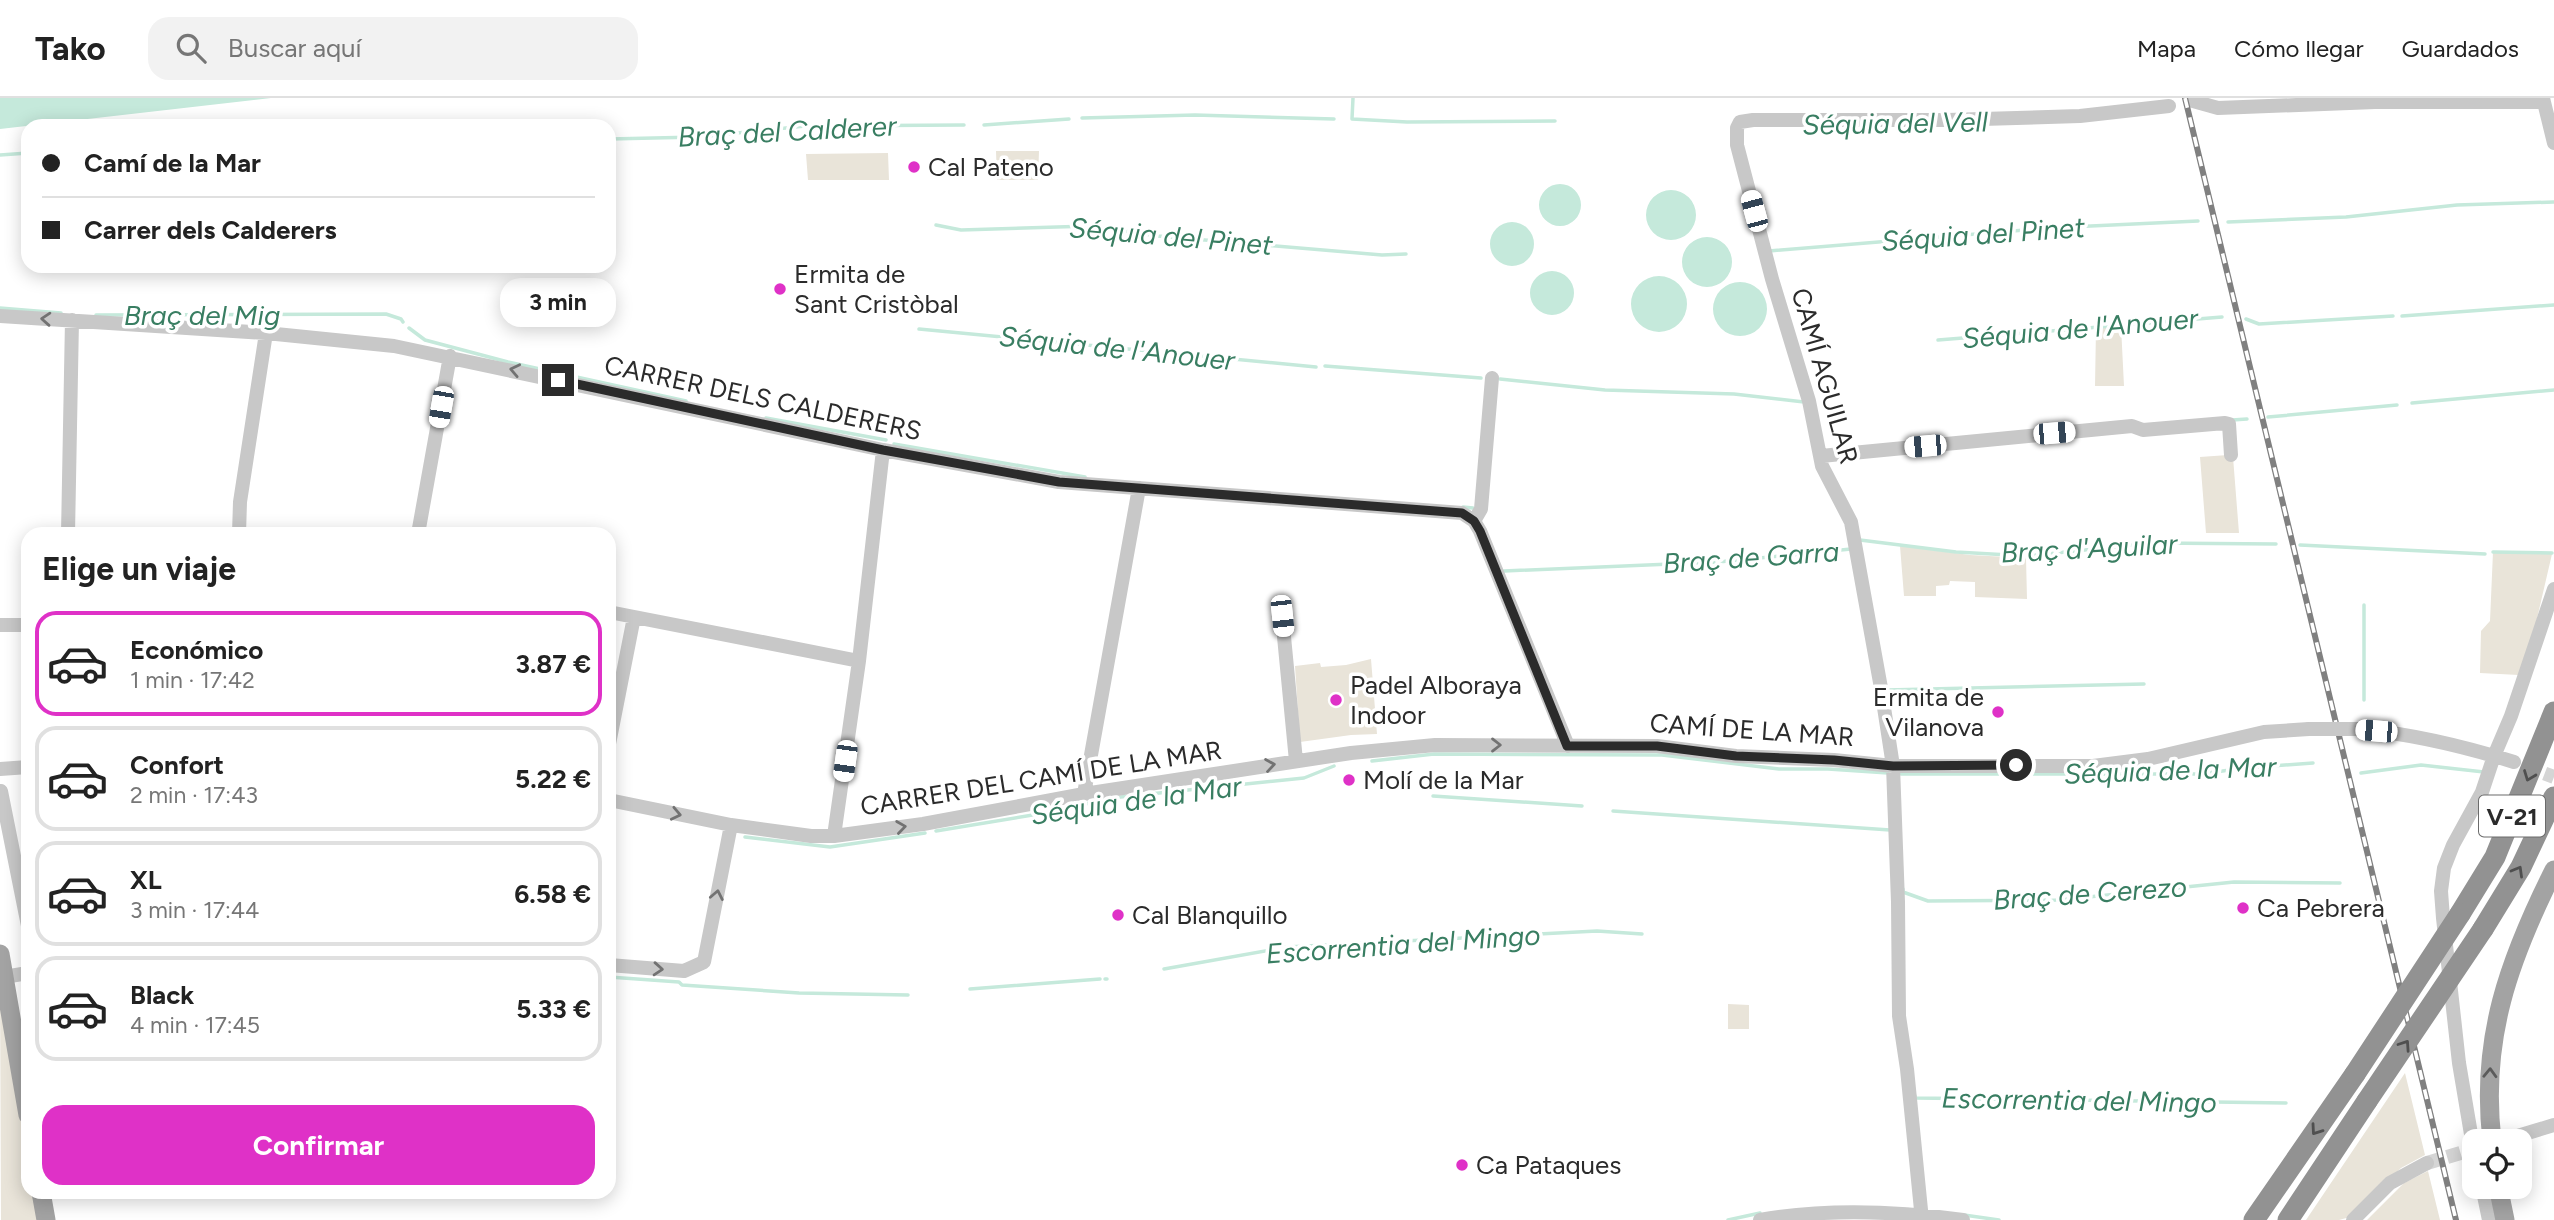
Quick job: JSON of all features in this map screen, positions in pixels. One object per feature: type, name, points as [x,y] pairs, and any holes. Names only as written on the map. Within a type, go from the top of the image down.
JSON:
[{"type":"highway","name":"V-21","points":[[2254,1220],[2355,1074],[2495,857],[2554,712]]},
{"type":"highway","name":"V-21","points":[[2288,1220],[2483,929],[2521,867],[2554,797]]},
{"type":"main road","points":[[2490,1129],[2490,1064],[2498,1010],[2514,956],[2554,870]]},
{"type":"main road","points":[[0,954],[21,1075]]},
{"type":"main road","points":[[42,1199],[46,1220]]},
{"type":"main road","points":[[2501,1199],[2505,1220]]},
{"type":"street","points":[[2193,102],[2218,107],[2543,100],[2554,143]]},
{"type":"street","name":"CAMÍ AGUILAR","points":[[1922,1217],[1899,1016],[1893,766],[1852,522],[1822,466],[1809,401],[1772,279],[1737,145],[1737,128],[1740,122],[1753,120],[1873,121],[2080,116],[2169,106]]},
{"type":"street","name":"CARRER DELS CALDERERS","points":[[0,316],[266,333],[394,346],[883,450],[1059,482],[1462,513],[1474,521]]},
{"type":"street","points":[[68,527],[72,320]]},
{"type":"street","points":[[239,527],[240,502],[266,333]]},
{"type":"street","points":[[419,527],[450,356]]},
{"type":"street","points":[[1492,378],[1481,509],[1474,521],[1567,746]]},
{"type":"street","points":[[1821,456],[2133,426],[2143,430],[2225,423],[2229,424],[2230,429],[2231,455]]},
{"type":"street","points":[[834,836],[859,662],[883,450]]},
{"type":"street","points":[[1084,794],[1139,488]]},
{"type":"street","points":[[2470,1129],[2459,1063],[2441,891],[2444,867],[2482,792],[2554,589]]},
{"type":"street","points":[[616,613],[859,662]]},
{"type":"street","points":[[1282,616],[1296,761]]},
{"type":"street","points":[[616,708],[634,617]]},
{"type":"street","points":[[0,625],[21,625]]},
{"type":"street","name":"CAMÍ DE LA MAR","points":[[1567,746],[1657,746],[1736,756],[1834,760],[1893,766],[2119,764],[2264,732],[2359,729],[2434,740],[2514,762]]},
{"type":"street","name":"CARRER DEL CAMÍ DE LA MAR","points":[[616,801],[731,825],[811,836],[834,836],[923,824],[1084,794],[1351,752],[1435,745],[1567,746]]},
{"type":"street","points":[[0,769],[21,767]]},
{"type":"street","points":[[1,791],[21,891]]},
{"type":"street","points":[[616,966],[684,971],[704,962],[731,825]]},
{"type":"street","points":[[4,977],[21,974]]},
{"type":"street","points":[[2532,1132],[2554,1125]]},
{"type":"street","points":[[2353,1220],[2390,1183],[2427,1163]]},
{"type":"street","points":[[2485,1199],[2489,1220]]},
{"type":"street","points":[[1760,1220],[1792,1214],[1843,1211],[1963,1220]]},
{"type":"shaded area","points":[[0,98],[271,98],[87,119],[21,119],[21,127],[0,129]]},
{"type":"shaded area","points":[[996,151],[1039,151],[1038,180],[997,180]]},
{"type":"shaded area","points":[[888,153],[889,180],[808,180],[806,154]]},
{"type":"shaded area","points":[[1560,184],[1575,190],[1581,205],[1575,220],[1560,226],[1545,220],[1539,205],[1545,190]]},
{"type":"shaded area","points":[[1661,191],[1681,191],[1695,205],[1695,225],[1681,239],[1661,239],[1647,225],[1647,205]]},
{"type":"shaded area","points":[[1512,222],[1527,229],[1534,244],[1527,259],[1512,266],[1497,259],[1490,244],[1497,229]]},
{"type":"shaded area","points":[[1707,237],[1725,244],[1732,262],[1725,280],[1707,287],[1689,280],[1682,262],[1689,244]]},
{"type":"shaded area","points":[[1552,271],[1567,278],[1574,293],[1567,308],[1552,315],[1537,308],[1530,293],[1537,278]]},
{"type":"shaded area","points":[[1659,276],[1679,284],[1687,304],[1679,324],[1659,332],[1639,324],[1631,304],[1639,284]]},
{"type":"shaded area","points":[[1740,282],[1759,290],[1767,309],[1759,328],[1740,336],[1721,328],[1713,309],[1721,290]]},
{"type":"shaded area","points":[[2121,326],[2124,386],[2095,386],[2096,328]]},
{"type":"shaded area","points":[[2200,457],[2233,457],[2239,533],[2206,533]]},
{"type":"shaded area","points":[[1900,546],[1970,555],[2026,558],[2027,599],[1975,597],[1975,582],[1950,581],[1949,585],[1936,586],[1936,596],[1904,596]]},
{"type":"shaded area","points":[[2493,552],[2552,554],[2535,627],[2519,675],[2480,673],[2481,631],[2490,621]]},
{"type":"shaded area","name":"Padel Alboraya Indoor","points":[[1371,659],[1377,734],[1300,742],[1295,666],[1320,663],[1321,667],[1346,665]]},
{"type":"shaded area","points":[[0,981],[21,1102],[21,1199],[37,1199],[41,1220],[1,1220]]},
{"type":"shaded area","points":[[1728,1004],[1749,1005],[1749,1029],[1728,1029]]},
{"type":"shaded area","points":[[2405,1073],[2425,1155],[2401,1168],[2350,1217],[2339,1220],[2306,1220]]},
{"type":"shaded area","points":[[2428,1171],[2440,1220],[2367,1220],[2404,1183]]},
{"type":"waterway","name":"Séquia del Vell","points":[[1353,98],[1352,119],[1407,122],[1555,121]]},
{"type":"waterway","name":"Braç del Calderer","points":[[1082,118],[1195,115],[1334,119]]},
{"type":"waterway","name":"Braç del Calderer","points":[[984,125],[1069,119]]},
{"type":"waterway","name":"Braç del Calderer","points":[[616,139],[698,137],[805,126],[964,125]]},
{"type":"waterway","name":"Braç del Calderer","points":[[0,155],[21,154]]},
{"type":"waterway","name":"Séquia del Pinet","points":[[2228,222],[2346,217],[2457,205],[2554,202]]},
{"type":"waterway","name":"Séquia del Pinet","points":[[1769,251],[2048,228],[2198,221]]},
{"type":"waterway","name":"Séquia del Pinet","points":[[936,225],[961,230],[1090,226],[1158,236],[1382,255],[1406,254]]},
{"type":"waterway","name":"Séquia de l'Anouer","points":[[2402,316],[2554,305]]},
{"type":"waterway","name":"Braç del Mig","points":[[0,308],[61,313]]},
{"type":"waterway","name":"Braç del Mig","points":[[96,315],[386,314],[403,322]]},
{"type":"waterway","name":"Séquia de l'Anouer","points":[[2246,319],[2259,324],[2393,316]]},
{"type":"waterway","name":"Séquia de l'Anouer","points":[[1938,340],[2222,317]]},
{"type":"waterway","name":"Braç del Mig","points":[[409,328],[425,340],[508,362],[686,401]]},
{"type":"waterway","name":"Séquia de l'Anouer","points":[[919,329],[1316,367]]},
{"type":"waterway","name":"Séquia de l'Anouer","points":[[1325,366],[1481,378]]},
{"type":"waterway","name":"Séquia de l'Anouer","points":[[1500,379],[1605,390],[1734,394],[1804,402]]},
{"type":"waterway","points":[[2412,403],[2554,390]]},
{"type":"waterway","points":[[2268,417],[2397,405]]},
{"type":"waterway","name":"Braç del Mig","points":[[766,418],[886,440]]},
{"type":"waterway","points":[[2232,420],[2247,419]]},
{"type":"waterway","name":"Braç de Garra","points":[[894,444],[1085,477]]},
{"type":"waterway","name":"Braç de Garra","points":[[1463,507],[1473,508]]},
{"type":"waterway","name":"Braç d'Aguilar","points":[[1860,540],[1956,552],[2027,556],[2152,543],[2276,544]]},
{"type":"waterway","name":"Braç d'Aguilar","points":[[2300,545],[2485,554]]},
{"type":"waterway","name":"Braç de Garra","points":[[1504,571],[1718,562],[1851,549]]},
{"type":"waterway","name":"Braç d'Aguilar","points":[[2493,552],[2552,553]]},
{"type":"waterway","name":"Braç de Garra","points":[[2364,605],[2364,700]]},
{"type":"waterway","name":"Braç de Garra","points":[[1887,690],[2144,684]]},
{"type":"waterway","name":"Séquia de la Mar","points":[[1372,761],[1434,754],[1662,755],[1779,769],[1888,773]]},
{"type":"waterway","name":"Séquia de la Mar","points":[[1901,774],[2200,774],[2313,763]]},
{"type":"waterway","name":"Séquia de la Mar","points":[[2361,773],[2421,765],[2484,772]]},
{"type":"waterway","name":"Séquia de la Mar","points":[[936,831],[1051,812],[1111,798],[1304,778],[1334,766]]},
{"type":"waterway","name":"Braç de Cerezo","points":[[1433,796],[1582,806]]},
{"type":"waterway","name":"Braç de Cerezo","points":[[1613,811],[1890,830]]},
{"type":"waterway","name":"Séquia de la Mar","points":[[745,837],[830,847],[925,833]]},
{"type":"waterway","name":"Braç de Cerezo","points":[[1903,889],[1903,892],[1928,901],[2059,900],[2234,882],[2340,883]]},
{"type":"waterway","name":"Escorrentia del Mingo","points":[[1164,969],[1287,947],[1597,931],[1642,934]]},
{"type":"waterway","name":"Escorrentia del Mingo","points":[[616,978],[799,993],[908,995]]},
{"type":"waterway","name":"Escorrentia del Mingo","points":[[970,989],[1100,979]]},
{"type":"waterway","name":"Escorrentia del Mingo","points":[[1915,1096],[2286,1103]]},
{"type":"waterway","points":[[1728,1220],[1760,1213]]},
{"type":"waterway","points":[[1964,1215],[1999,1220]]},
{"type":"tunnel","points":[[2525,766],[2554,777]]},
{"type":"tunnel","points":[[2427,1163],[2462,1153]]},
{"type":"railway","points":[[2185,98],[2456,1220]]},
{"type":"place","name":"Cal Pateno","points":[[914,167]]},
{"type":"place","name":"Ermita de Sant Cristòbal","points":[[780,289]]},
{"type":"place","name":"Padel Alboraya Indoor","points":[[1336,700]]},
{"type":"place","name":"Ermita de Vilanova","points":[[1998,712]]},
{"type":"place","name":"Molí de la Mar","points":[[1349,780]]},
{"type":"place","name":"Ca Pebrera","points":[[2243,908]]},
{"type":"place","name":"Cal Blanquillo","points":[[1118,915]]},
{"type":"place","name":"Ca Pataques","points":[[1462,1165]]},
{"type":"route","points":[[558,380],[883,450],[1059,482],[1462,513],[1474,521],[1480,531],[1567,746],[1657,746],[1736,756],[1834,760],[1893,766],[2016,765]]}]
